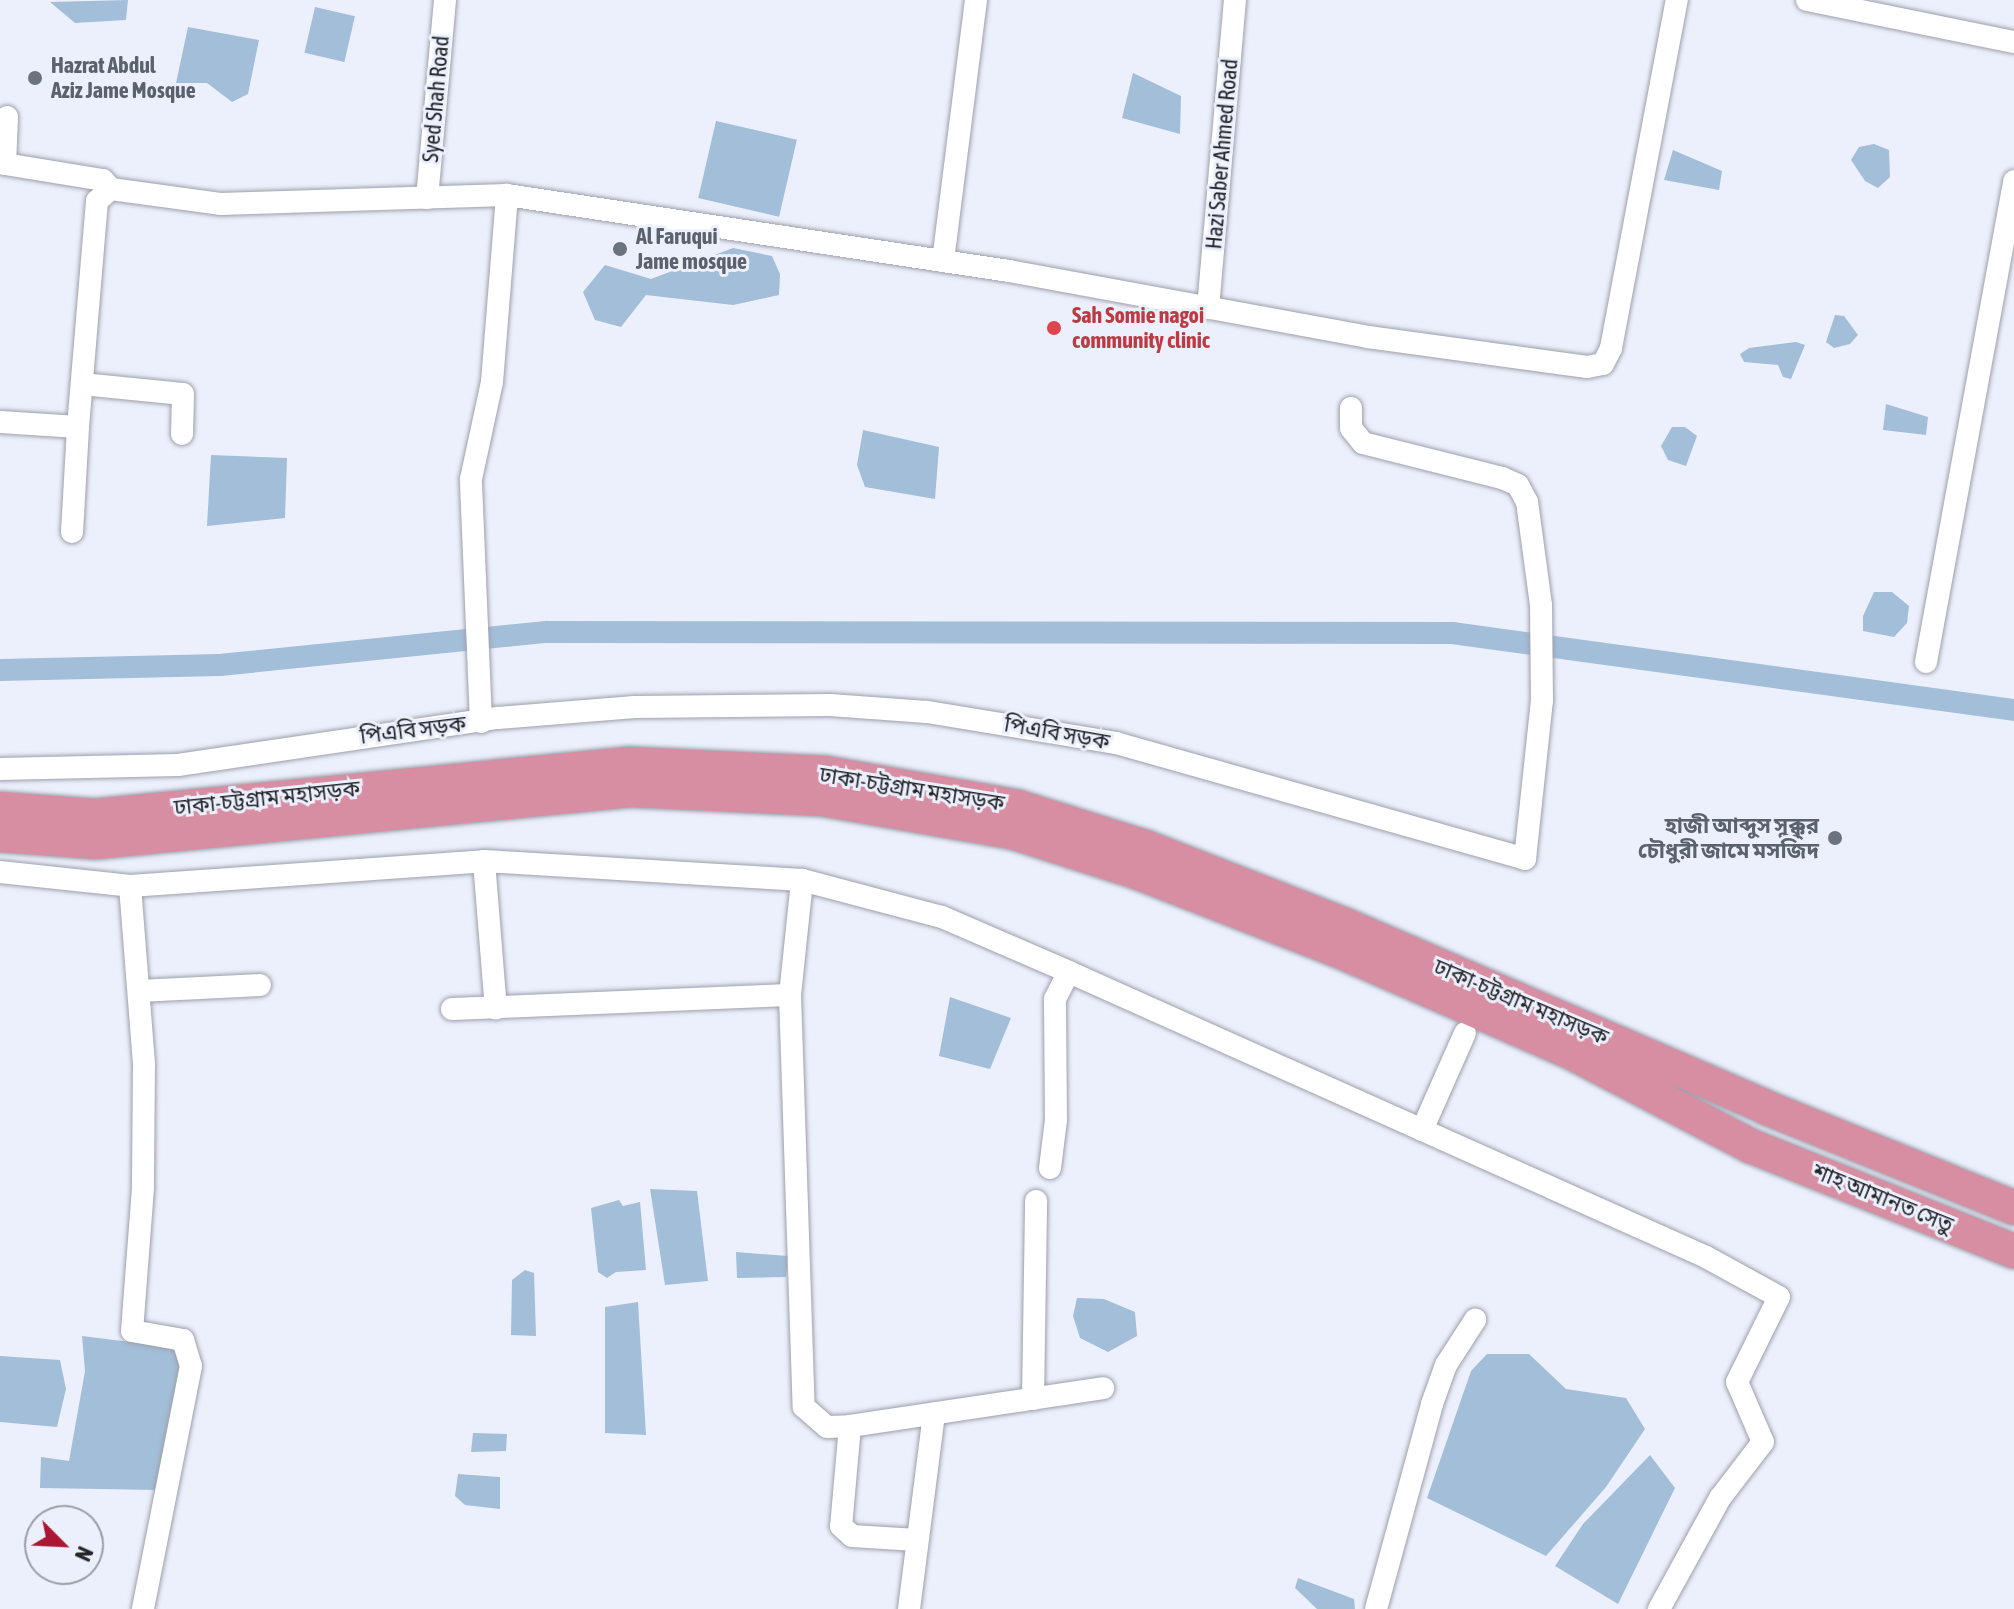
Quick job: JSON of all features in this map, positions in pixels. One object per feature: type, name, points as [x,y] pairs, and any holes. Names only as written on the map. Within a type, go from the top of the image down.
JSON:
[{"type":"highway","name":"ঢাকা-চট্টগ্রাম মহাসড়ক","points":[[0,809],[95,816],[629,764],[825,773],[1018,807],[1145,847],[1345,925],[1767,1108]]},
{"type":"highway","name":"ঢাকা-চট্টগ্রাম মহাসড়ক","points":[[0,835],[96,842],[630,790],[822,799],[1012,832],[1137,872],[1335,949],[1569,1051],[1751,1146]]},
{"type":"highway","name":"শাহ আমানত সেতু","points":[[1767,1108],[2014,1208]]},
{"type":"highway","name":"শাহ আমানত সেতু","points":[[1751,1146],[2014,1251]]},
{"type":"street","name":"Syed Shah Road","points":[[427,198],[445,0]]},
{"type":"street","points":[[943,261],[976,0]]},
{"type":"street","name":"Hazi Saber Ahmed Road","points":[[1208,308],[1235,0]]},
{"type":"street","points":[[7,117],[5,164],[103,180],[111,189],[220,204],[507,195],[943,261],[1368,337],[1587,367],[1603,364],[1611,348],[1677,0]]},
{"type":"street","points":[[1807,0],[2014,42]]},
{"type":"street","points":[[1926,662],[2014,181]]},
{"type":"street","points":[[72,532],[97,201],[111,189]]},
{"type":"street","points":[[481,722],[471,479],[492,382],[507,195]]},
{"type":"street","points":[[82,384],[183,394],[182,434]]},
{"type":"street","name":"পিএবি সড়ক","points":[[0,769],[178,765],[481,722],[706,703],[927,712],[1116,743],[1525,859],[1542,701],[1541,605],[1527,502],[1518,485],[1363,443],[1351,428],[1351,408]]},
{"type":"street","points":[[0,422],[78,427]]},
{"type":"street","points":[[484,861],[496,1009]]},
{"type":"street","points":[[0,872],[130,886],[484,861],[802,880],[942,917],[1069,972],[1706,1257],[1779,1297],[1737,1382],[1763,1442],[1720,1498],[1659,1609]]},
{"type":"street","points":[[802,880],[790,995],[804,1407],[827,1427],[850,1426],[1103,1388]]},
{"type":"street","points":[[130,886],[139,991],[143,1188],[132,1331],[183,1340],[191,1366],[143,1609]]},
{"type":"street","points":[[1050,1168],[1056,1120],[1055,999],[1069,972]]},
{"type":"street","points":[[139,991],[260,985]]},
{"type":"street","points":[[452,1009],[790,995]]},
{"type":"street","points":[[1422,1130],[1465,1033]]},
{"type":"street","points":[[1033,1399],[1036,1201]]},
{"type":"street","points":[[1376,1609],[1432,1404],[1446,1365],[1475,1320]]},
{"type":"street","points":[[909,1609],[934,1414]]},
{"type":"street","points":[[850,1426],[841,1526],[852,1536],[917,1540]]},
{"type":"water","points":[[128,0],[126,20],[75,23],[50,2]]},
{"type":"water","points":[[315,7],[355,16],[344,62],[304,53]]},
{"type":"water","points":[[188,27],[259,40],[248,94],[232,102],[207,83],[176,83]]},
{"type":"water","points":[[1133,73],[1181,96],[1180,134],[1122,118]]},
{"type":"water","points":[[716,121],[797,140],[779,217],[698,198]]},
{"type":"water","points":[[1874,144],[1889,150],[1890,177],[1878,188],[1865,181],[1851,160],[1859,147]]},
{"type":"water","points":[[1673,150],[1722,171],[1719,190],[1664,180]]},
{"type":"water","points":[[733,248],[772,256],[780,274],[779,295],[733,305],[646,295],[621,327],[595,320],[583,292],[605,265],[651,279]]},
{"type":"water","points":[[1835,315],[1844,316],[1858,335],[1850,344],[1834,348],[1826,342]]},
{"type":"water","points":[[1796,342],[1805,345],[1791,379],[1783,377],[1778,365],[1744,362],[1740,354],[1749,348]]},
{"type":"water","points":[[1886,404],[1928,417],[1926,435],[1883,430]]},
{"type":"water","points":[[1672,427],[1685,427],[1697,436],[1686,466],[1668,460],[1661,446]]},
{"type":"water","points":[[863,430],[939,447],[935,499],[865,487],[857,465]]},
{"type":"water","points":[[211,455],[287,458],[285,518],[207,526]]},
{"type":"water","points":[[1874,592],[1892,592],[1909,606],[1907,623],[1894,637],[1863,631],[1863,616]]},
{"type":"water","points":[[950,997],[1011,1018],[990,1069],[939,1056]]},
{"type":"water","points":[[650,1189],[697,1191],[708,1281],[665,1285]]},
{"type":"water","points":[[619,1200],[623,1206],[640,1202],[646,1270],[616,1272],[607,1278],[598,1272],[591,1208]]},
{"type":"water","points":[[736,1252],[788,1256],[786,1277],[737,1278]]},
{"type":"water","points":[[525,1270],[534,1273],[536,1336],[511,1335],[512,1280]]},
{"type":"water","points":[[1077,1298],[1104,1299],[1135,1312],[1137,1336],[1108,1352],[1080,1338],[1073,1316]]},
{"type":"water","points":[[638,1302],[646,1435],[605,1433],[605,1307]]},
{"type":"water","points":[[82,1336],[178,1348],[181,1366],[157,1490],[40,1488],[41,1457],[69,1461],[85,1371]]},
{"type":"water","points":[[1487,1354],[1529,1354],[1566,1389],[1626,1398],[1645,1429],[1606,1487],[1546,1556],[1427,1498],[1471,1371]]},
{"type":"water","points":[[0,1356],[60,1360],[66,1389],[57,1427],[0,1422]]},
{"type":"water","points":[[473,1433],[507,1434],[506,1451],[471,1452]]},
{"type":"water","points":[[1650,1455],[1675,1488],[1618,1604],[1555,1566],[1583,1524]]},
{"type":"water","points":[[458,1474],[500,1477],[500,1509],[465,1505],[455,1496]]},
{"type":"water","points":[[1298,1578],[1354,1599],[1355,1609],[1317,1609],[1295,1588]]},
{"type":"waterway","points":[[0,670],[220,665],[546,632],[1452,633],[2014,710]]},
{"type":"place","name":"Hazrat Abdul Aziz Jame Mosque","points":[[35,78]]},
{"type":"place","name":"Al Faruqui Jame mosque","points":[[620,249]]},
{"type":"place","name":"Sah Somie nagoi community clinic","points":[[1054,328]]},
{"type":"place","name":"হাজী আব্দুস সুক্কুর চৌধুরী জামে মসজিদ","points":[[1835,838]]}]
